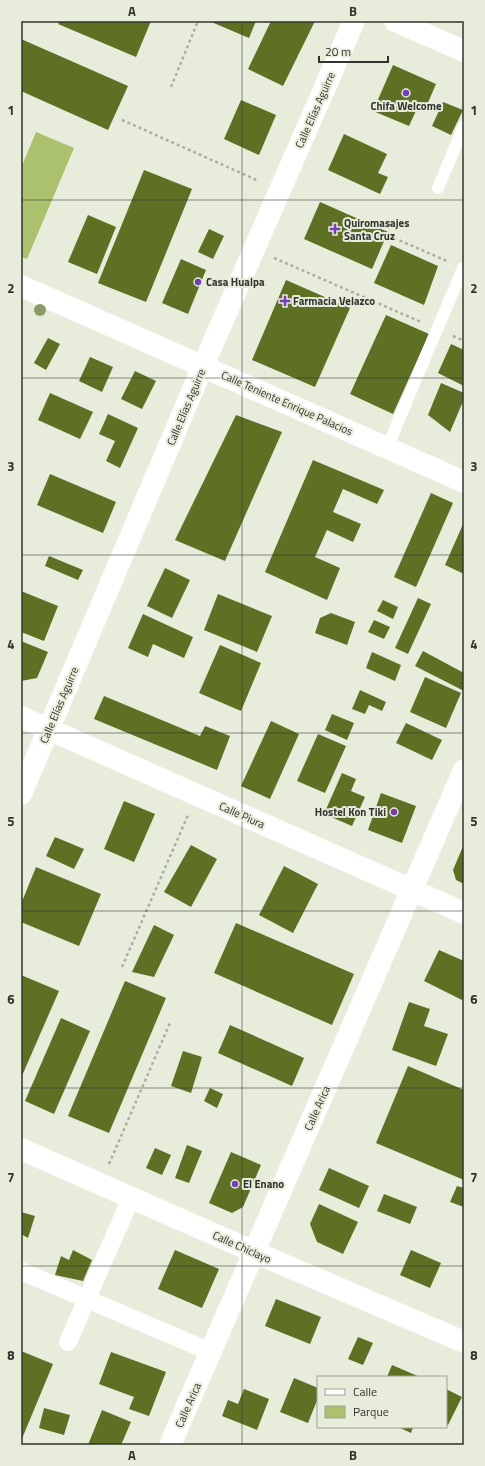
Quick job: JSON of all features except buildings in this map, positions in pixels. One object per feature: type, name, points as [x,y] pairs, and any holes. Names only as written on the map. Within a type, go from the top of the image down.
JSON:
[{"type":"street","name":"Calle Elías Aguirre","points":[[21,794],[204,366],[354,21]]},
{"type":"street","points":[[395,21],[464,51]]},
{"type":"street","name":"Calle Teniente Enrique Palacios","points":[[21,286],[464,482]]},
{"type":"street","name":"Calle Piura","points":[[21,717],[464,913]]},
{"type":"street","name":"Calle Arica","points":[[170,1445],[464,770]]},
{"type":"street","name":"Calle Chiclayo","points":[[22,1152],[100,1184],[464,1342]]},
{"type":"street","points":[[68,1342],[130,1198]]},
{"type":"street","points":[[21,1270],[211,1352]]},
{"type":"lane","points":[[438,188],[464,126]]},
{"type":"lane","points":[[388,448],[463,268]]},
{"type":"path","points":[[171,88],[198,21]]},
{"type":"path","points":[[122,120],[280,191]]},
{"type":"path","points":[[394,238],[463,268]]},
{"type":"path","points":[[254,250],[464,341]]},
{"type":"path","points":[[122,967],[196,795]]},
{"type":"path","points":[[100,1184],[170,1024]]},
{"type":"green space","points":[[36,132],[74,148],[27,259],[21,257],[21,168]]},
{"type":"place","name":"Chifa Welcome","points":[[406,93]]},
{"type":"place","name":"Quiromasajes Santa Cruz","points":[[335,229]]},
{"type":"place","name":"Casa Hualpa","points":[[198,282]]},
{"type":"place","name":"Farmacia Velazco","points":[[285,301]]},
{"type":"place","name":"Hostel Kon Tiki","points":[[394,812]]},
{"type":"place","name":"El Enano","points":[[235,1184]]}]
